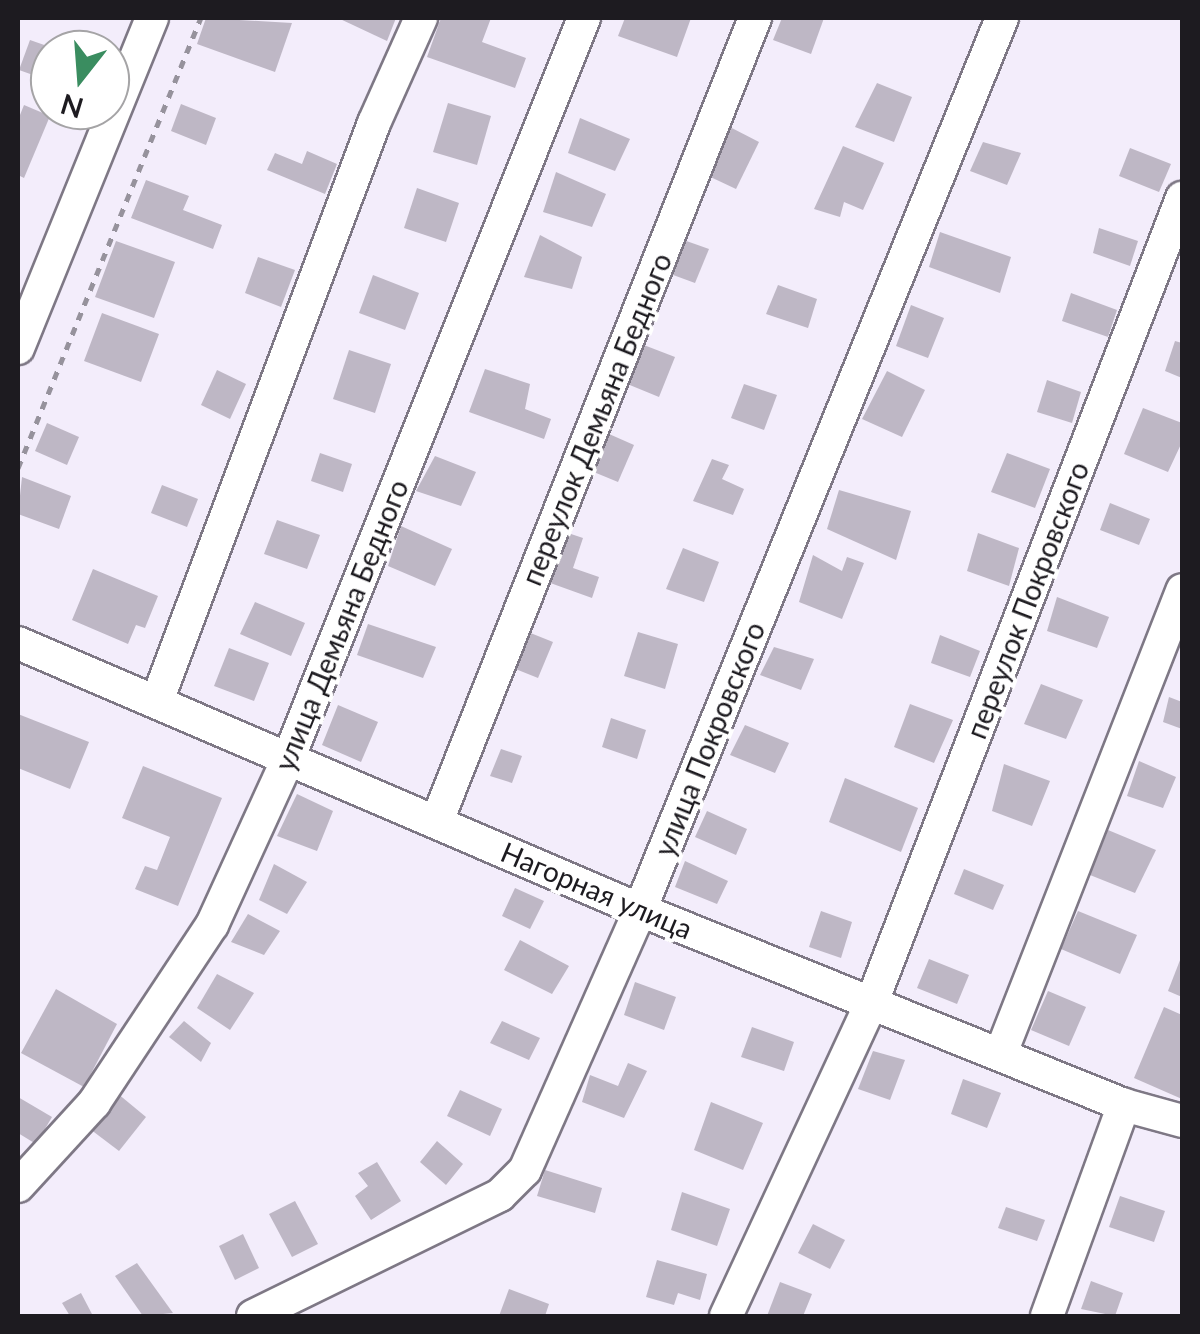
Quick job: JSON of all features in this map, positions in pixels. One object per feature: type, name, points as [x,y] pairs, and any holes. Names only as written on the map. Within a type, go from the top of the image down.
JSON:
[{"type":"street","points":[[18,348],[152,18]]},
{"type":"street","points":[[157,701],[374,123],[421,18]]},
{"type":"street","name":"улица Демьяна Бедного","points":[[18,1186],[82,1118],[150,1026],[212,925],[289,757],[584,18]]},
{"type":"street","name":"переулок Демьяна Бедного","points":[[437,821],[755,18]]},
{"type":"street","name":"улица Покровского","points":[[253,1316],[500,1195],[525,1170],[640,910],[1002,18]]},
{"type":"street","name":"переулок Покровского","points":[[726,1316],[872,1002],[1182,198]]},
{"type":"street","points":[[1001,1053],[1182,590]]},
{"type":"street","name":"Нагорная улица","points":[[18,643],[640,910],[1124,1104],[1182,1121]]},
{"type":"street","points":[[1047,1316],[1124,1104]]},
{"type":"path","points":[[18,468],[201,18]]},
{"type":"building","points":[[206,18],[292,23],[275,72],[197,44]]},
{"type":"building","points":[[338,18],[396,18],[387,41]]},
{"type":"building","points":[[441,18],[491,18],[482,42],[526,58],[515,88],[427,57]]},
{"type":"building","points":[[625,18],[691,18],[677,57],[618,36]]},
{"type":"building","points":[[782,18],[824,18],[811,54],[773,40]]},
{"type":"building","points":[[30,40],[30,74],[19,70]]},
{"type":"building","points":[[877,83],[912,97],[894,142],[855,127]]},
{"type":"building","points":[[448,103],[491,116],[477,165],[433,152]]},
{"type":"building","points":[[181,104],[216,118],[206,145],[171,131]]},
{"type":"building","points":[[24,105],[30,108],[30,130],[44,130],[24,178],[18,175],[18,120]]},
{"type":"building","points":[[580,118],[630,139],[615,171],[568,153]]},
{"type":"building","points":[[726,125],[759,142],[736,189],[702,173]]},
{"type":"building","points":[[983,142],[1021,153],[1007,185],[970,171]]},
{"type":"building","points":[[843,146],[884,163],[863,210],[844,202],[840,217],[814,209]]},
{"type":"building","points":[[1130,148],[1171,164],[1159,192],[1119,176]]},
{"type":"building","points":[[307,151],[337,164],[325,194],[267,170],[275,153],[302,164]]},
{"type":"building","points":[[556,172],[606,194],[592,227],[543,212]]},
{"type":"building","points":[[146,180],[189,196],[183,210],[222,225],[213,249],[131,218]]},
{"type":"building","points":[[417,188],[459,203],[446,242],[404,228]]},
{"type":"building","points":[[1099,228],[1138,241],[1130,266],[1093,253]]},
{"type":"building","points":[[940,232],[1011,257],[1000,293],[929,267]]},
{"type":"building","points":[[540,235],[582,257],[572,289],[524,277]]},
{"type":"building","points":[[678,238],[709,249],[695,283],[665,272]]},
{"type":"building","points":[[116,241],[175,262],[154,318],[95,297]]},
{"type":"building","points":[[258,257],[295,270],[281,307],[245,293]]},
{"type":"building","points":[[373,275],[419,293],[405,330],[359,313]]},
{"type":"building","points":[[778,285],[817,299],[808,328],[766,314]]},
{"type":"building","points":[[1071,293],[1117,310],[1108,337],[1062,321]]},
{"type":"building","points":[[911,305],[944,318],[928,358],[896,346]]},
{"type":"building","points":[[102,313],[159,334],[141,382],[84,361]]},
{"type":"building","points":[[1175,341],[1182,343],[1182,378],[1165,371]]},
{"type":"building","points":[[636,342],[675,357],[659,397],[620,381]]},
{"type":"building","points":[[349,350],[391,364],[375,413],[333,399]]},
{"type":"building","points":[[485,369],[530,384],[525,409],[551,419],[544,439],[469,412]]},
{"type":"building","points":[[217,370],[246,384],[230,419],[201,405]]},
{"type":"building","points":[[887,371],[925,390],[902,437],[862,419]]},
{"type":"building","points":[[1047,380],[1081,392],[1072,423],[1037,412]]},
{"type":"building","points":[[744,384],[777,395],[764,430],[731,418]]},
{"type":"building","points":[[1143,408],[1182,423],[1182,442],[1168,472],[1124,454]]},
{"type":"building","points":[[47,423],[79,437],[67,465],[35,451]]},
{"type":"building","points":[[600,430],[634,445],[618,482],[584,468]]},
{"type":"building","points":[[320,453],[352,464],[343,492],[311,481]]},
{"type":"building","points":[[1007,453],[1050,469],[1035,508],[991,492]]},
{"type":"building","points":[[435,456],[476,472],[461,506],[416,491]]},
{"type":"building","points":[[712,459],[729,465],[722,479],[744,489],[733,515],[693,501]]},
{"type":"building","points":[[22,477],[71,496],[59,529],[18,514]]},
{"type":"building","points":[[162,485],[198,499],[187,527],[151,513]]},
{"type":"building","points":[[839,490],[911,511],[896,560],[827,529]]},
{"type":"building","points":[[1110,503],[1150,519],[1139,545],[1100,530]]},
{"type":"building","points":[[277,520],[320,535],[307,569],[264,554]]},
{"type":"building","points":[[401,526],[452,549],[435,586],[388,566]]},
{"type":"building","points":[[559,530],[583,538],[573,568],[599,577],[592,598],[542,580]]},
{"type":"building","points":[[978,533],[1019,548],[1009,586],[967,571]]},
{"type":"building","points":[[683,548],[719,562],[704,602],[666,589]]},
{"type":"building","points":[[813,555],[842,571],[847,557],[864,563],[842,619],[799,602]]},
{"type":"building","points":[[93,569],[158,596],[145,628],[136,625],[128,644],[72,620]]},
{"type":"building","points":[[1057,597],[1109,617],[1097,648],[1047,631]]},
{"type":"building","points":[[255,602],[305,623],[291,656],[240,634]]},
{"type":"building","points":[[368,624],[436,647],[423,678],[357,655]]},
{"type":"building","points":[[523,630],[553,642],[538,678],[508,666]]},
{"type":"building","points":[[638,632],[678,644],[665,689],[624,676]]},
{"type":"building","points":[[940,635],[980,651],[970,677],[931,663]]},
{"type":"building","points":[[774,647],[814,659],[801,690],[760,675]]},
{"type":"building","points":[[229,648],[269,663],[254,701],[214,686]]},
{"type":"building","points":[[1041,684],[1083,700],[1066,739],[1024,724]]},
{"type":"building","points":[[1169,697],[1182,702],[1182,729],[1163,722]]},
{"type":"building","points":[[910,704],[953,720],[934,763],[894,747]]},
{"type":"building","points":[[338,705],[378,722],[361,762],[322,745]]},
{"type":"building","points":[[18,714],[89,742],[70,789],[18,768]]},
{"type":"building","points":[[611,718],[646,730],[637,759],[602,747]]},
{"type":"building","points":[[745,725],[789,743],[775,773],[730,755]]},
{"type":"building","points":[[501,749],[522,756],[512,783],[490,776]]},
{"type":"building","points":[[1139,761],[1176,777],[1163,808],[1127,796]]},
{"type":"building","points":[[1004,764],[1050,781],[1032,826],[992,811]]},
{"type":"building","points":[[143,766],[222,798],[178,906],[135,889],[145,866],[157,870],[170,837],[122,818]]},
{"type":"building","points":[[845,778],[918,808],[901,852],[829,822]]},
{"type":"building","points":[[297,794],[333,811],[317,851],[277,836]]},
{"type":"building","points":[[707,811],[747,829],[736,855],[695,837]]},
{"type":"building","points":[[1108,830],[1156,850],[1135,893],[1090,875]]},
{"type":"building","points":[[685,861],[728,881],[717,904],[675,887]]},
{"type":"building","points":[[274,864],[307,882],[287,914],[259,900]]},
{"type":"building","points":[[964,869],[1004,885],[993,910],[954,894]]},
{"type":"building","points":[[515,888],[544,901],[530,929],[502,916]]},
{"type":"building","points":[[821,911],[852,922],[841,958],[809,947]]},
{"type":"building","points":[[1078,911],[1137,935],[1120,974],[1061,949]]},
{"type":"building","points":[[248,914],[280,931],[264,955],[231,942]]},
{"type":"building","points":[[520,940],[569,966],[552,994],[504,970]]},
{"type":"building","points":[[1182,955],[1182,997],[1168,991]]},
{"type":"building","points":[[929,959],[969,975],[957,1004],[917,988]]},
{"type":"building","points":[[217,974],[254,993],[230,1030],[197,1008]]},
{"type":"building","points":[[635,982],[676,997],[664,1030],[624,1015]]},
{"type":"building","points":[[56,989],[117,1024],[84,1087],[21,1053]]},
{"type":"building","points":[[1048,991],[1086,1007],[1069,1046],[1031,1030]]},
{"type":"building","points":[[1164,1007],[1182,1015],[1182,1099],[1134,1078]]},
{"type":"building","points":[[184,1021],[211,1043],[201,1062],[169,1037]]},
{"type":"building","points":[[502,1021],[540,1038],[529,1060],[490,1043]]},
{"type":"building","points":[[752,1027],[794,1042],[784,1071],[741,1057]]},
{"type":"building","points":[[873,1051],[905,1060],[890,1100],[858,1089]]},
{"type":"building","points":[[628,1063],[647,1071],[624,1118],[582,1102],[590,1075],[618,1086]]},
{"type":"building","points":[[963,1079],[1001,1093],[987,1128],[951,1114]]},
{"type":"building","points":[[460,1090],[502,1109],[490,1136],[447,1116]]},
{"type":"building","points":[[117,1093],[146,1117],[119,1151],[86,1126]]},
{"type":"building","points":[[18,1097],[52,1117],[36,1144],[18,1133]]},
{"type":"building","points":[[711,1102],[763,1123],[743,1170],[694,1150]]},
{"type":"building","points":[[437,1141],[463,1164],[446,1185],[420,1162]]},
{"type":"building","points":[[377,1162],[401,1201],[371,1220],[355,1196],[368,1186],[358,1173]]},
{"type":"building","points":[[545,1170],[602,1188],[595,1213],[537,1196]]},
{"type":"building","points":[[682,1192],[730,1209],[717,1246],[671,1230]]},
{"type":"building","points":[[1120,1196],[1165,1211],[1154,1242],[1109,1227]]},
{"type":"building","points":[[295,1201],[318,1244],[292,1257],[269,1214]]},
{"type":"building","points":[[1006,1207],[1045,1220],[1037,1241],[998,1228]]},
{"type":"building","points":[[813,1224],[845,1240],[830,1269],[798,1253]]},
{"type":"building","points":[[243,1234],[259,1268],[235,1280],[219,1246]]},
{"type":"building","points":[[657,1260],[707,1274],[700,1300],[678,1293],[674,1305],[646,1297]]},
{"type":"building","points":[[137,1263],[173,1313],[143,1316],[115,1276]]},
{"type":"building","points":[[1091,1281],[1123,1293],[1115,1316],[1081,1309]]},
{"type":"building","points":[[780,1282],[812,1294],[803,1316],[767,1316]]},
{"type":"building","points":[[509,1289],[549,1304],[545,1316],[499,1316]]},
{"type":"building","points":[[81,1293],[93,1316],[70,1316],[62,1303]]}]
